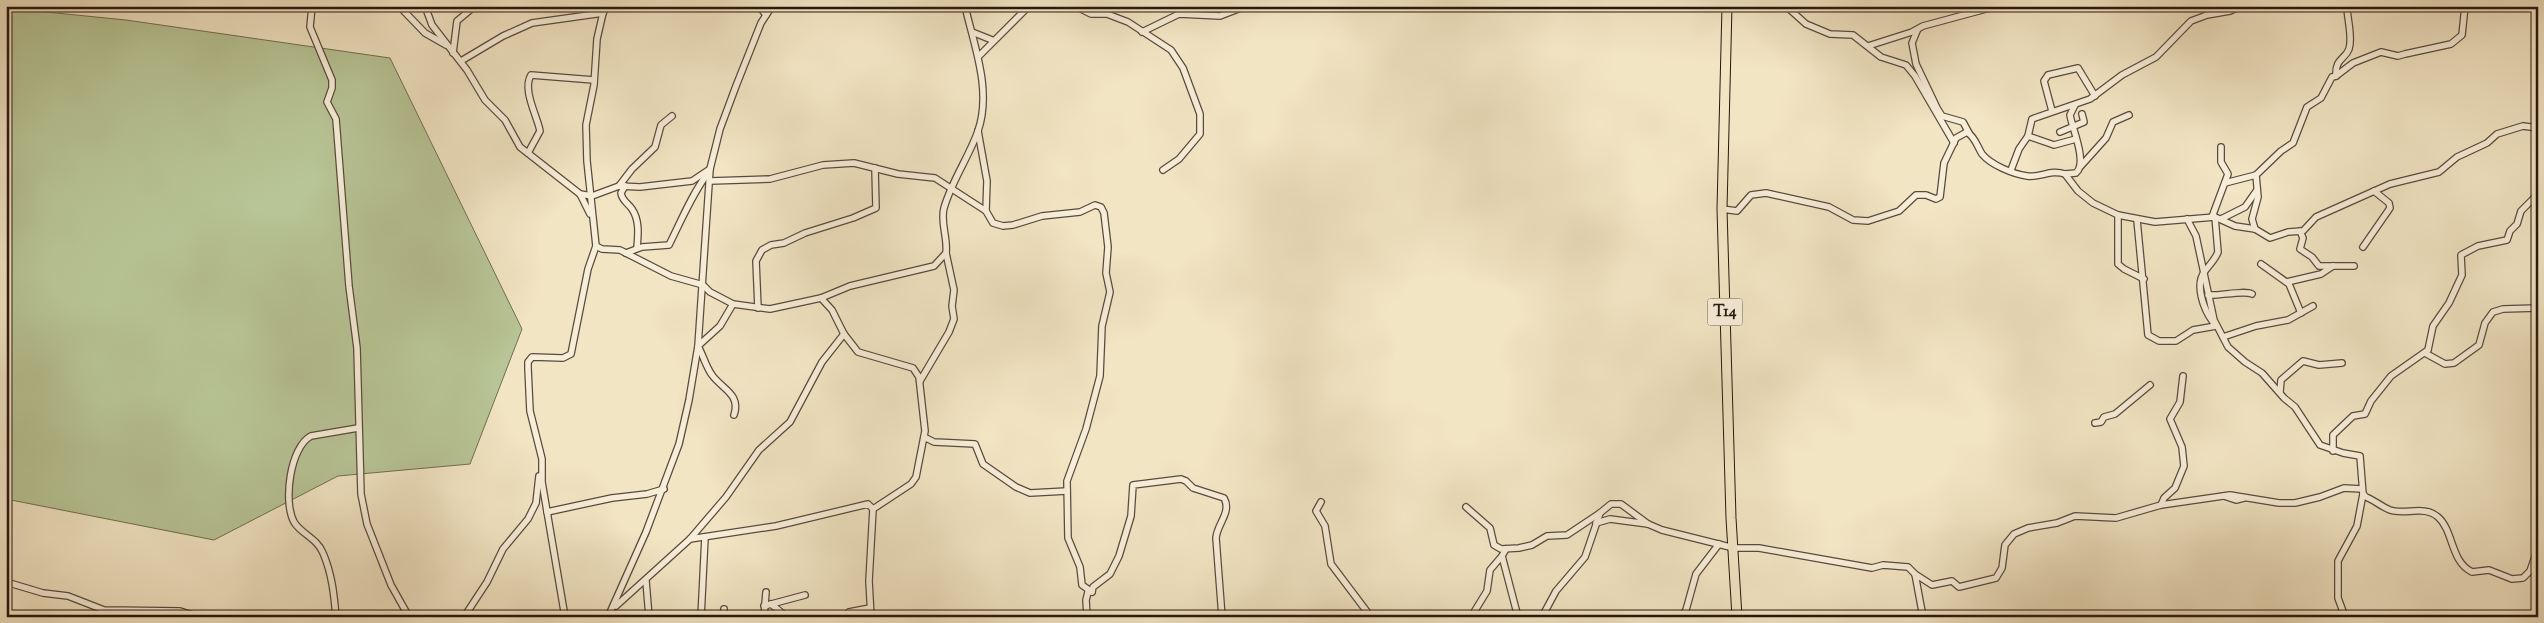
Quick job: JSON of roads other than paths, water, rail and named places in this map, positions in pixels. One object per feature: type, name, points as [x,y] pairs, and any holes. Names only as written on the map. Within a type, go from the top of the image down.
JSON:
[{"type":"highway","name":"T14","points":[[1727,6],[1722,209],[1730,487],[1737,617]]},
{"type":"street","points":[[312,6],[310,27],[332,80],[332,88],[327,102],[336,119],[349,286],[356,348],[363,513],[391,585],[409,617]]},
{"type":"street","points":[[399,6],[425,33],[448,46]]},
{"type":"street","points":[[425,6],[432,25],[461,61],[485,100],[505,120],[518,145],[580,194],[593,221]]},
{"type":"street","points":[[453,53],[457,20],[475,6]]},
{"type":"street","points":[[565,617],[542,482],[542,464],[530,411],[528,362],[532,358],[563,358],[571,354],[588,269],[596,246],[587,162],[586,125],[594,80],[596,49],[603,13],[607,6]]},
{"type":"street","points":[[759,6],[766,15]]},
{"type":"street","points":[[608,617],[664,489],[685,420],[698,346],[710,169],[720,129],[766,15],[772,6]]},
{"type":"street","points":[[920,381],[950,332],[954,319],[952,306],[954,290],[946,253],[944,210],[957,172],[978,131],[982,108],[979,56],[965,6]]},
{"type":"street","points":[[1075,6],[1090,14],[1114,16],[1166,45],[1176,55],[1200,118],[1199,137],[1179,159],[1163,170]]},
{"type":"street","points":[[1209,6],[1210,15]]},
{"type":"street","points":[[1142,32],[1180,14],[1224,16],[1246,6]]},
{"type":"street","points":[[1786,6],[1806,24],[1830,34],[1853,35],[1881,57],[1906,65],[1954,143]]},
{"type":"street","points":[[1868,46],[1917,30],[1923,26],[1997,6]]},
{"type":"street","points":[[2011,170],[2019,149],[2028,136],[2032,119],[2096,96],[2122,75],[2156,57],[2191,21],[2207,15],[2228,12],[2241,6]]},
{"type":"street","points":[[2336,76],[2338,63],[2347,53],[2350,45],[2347,6]]},
{"type":"street","points":[[2225,183],[2256,174],[2280,150],[2293,143],[2307,108],[2321,98],[2332,77],[2353,63],[2381,52],[2398,56],[2451,44],[2462,35],[2465,6]]},
{"type":"street","points":[[979,56],[992,40],[1029,7]]},
{"type":"street","points":[[461,61],[503,36],[532,23],[603,13]]},
{"type":"street","points":[[1917,30],[1912,43],[1916,64],[1942,116],[1963,122],[1986,158],[2011,170],[2028,176],[2051,171],[2065,174],[2076,173],[2104,140],[2113,122],[2129,115]]},
{"type":"street","points":[[972,32],[992,40]]},
{"type":"street","points":[[2052,111],[2044,81],[2048,75],[2078,68],[2096,96]]},
{"type":"street","points":[[528,153],[540,131],[532,104],[529,79],[531,75],[594,80]]},
{"type":"street","points":[[2070,115],[2075,105]]},
{"type":"street","points":[[2066,107],[2080,150],[2080,167]]},
{"type":"street","points":[[2060,132],[2084,122],[2082,114]]},
{"type":"street","points":[[637,248],[638,222],[634,212],[622,198],[622,186],[632,169],[655,147],[661,125],[672,116]]},
{"type":"street","points":[[2216,217],[2235,226],[2255,229],[2268,238],[2288,232],[2300,231],[2316,217],[2374,191],[2398,181],[2440,172],[2457,157],[2487,143],[2500,132],[2523,126],[2538,128]]},
{"type":"street","points":[[978,131],[986,181],[986,211]]},
{"type":"street","points":[[1722,209],[1737,211],[1751,195],[1766,193],[1829,207],[1854,220],[1873,220],[1899,211],[1916,195],[1926,195],[1936,199],[1940,197],[1944,164],[1958,136],[1969,133]]},
{"type":"street","points":[[2028,136],[2054,145],[2076,138]]},
{"type":"street","points":[[2221,147],[2220,158],[2228,174],[2216,217],[2218,252],[2204,271],[2201,286],[2204,306],[2231,350],[2267,378],[2296,407],[2317,442],[2333,451],[2360,456],[2363,491],[2357,526],[2338,561],[2338,598],[2345,617]]},
{"type":"street","points":[[710,181],[770,179],[823,165],[849,162],[898,174],[931,176],[986,211],[993,223],[1007,226],[1042,216],[1080,212],[1095,205],[1100,207],[1104,212],[1108,247],[1106,273],[1110,292],[1102,323],[1101,368],[1086,429],[1068,475],[1067,491],[1068,538],[1080,567],[1082,585],[1092,592]]},
{"type":"street","points":[[758,308],[756,261],[760,253],[768,247],[781,245],[804,232],[853,218],[876,208],[875,168]]},
{"type":"street","points":[[580,194],[592,196],[622,186],[640,187],[692,181],[710,169]]},
{"type":"street","points":[[626,253],[637,248],[669,245],[683,220],[696,189],[710,169]]},
{"type":"street","points":[[2065,174],[2078,191],[2093,203],[2137,220],[2164,222],[2216,217],[2245,207],[2257,190]]},
{"type":"street","points":[[2255,229],[2252,219],[2258,199],[2256,174]]},
{"type":"street","points":[[2363,247],[2390,208],[2389,203],[2374,191]]},
{"type":"street","points":[[2333,451],[2333,435],[2351,417],[2365,414],[2372,401],[2391,376],[2425,353],[2429,347],[2433,326],[2449,303],[2462,276],[2461,256],[2478,246],[2507,240],[2521,211],[2538,194]]},
{"type":"street","points":[[2118,214],[2118,264],[2144,280]]},
{"type":"street","points":[[2187,219],[2196,236],[2216,326]]},
{"type":"street","points":[[2137,220],[2148,335],[2158,341],[2176,340],[2193,330],[2216,326]]},
{"type":"street","points":[[2300,231],[2303,238],[2299,247],[2312,257],[2319,266],[2354,266]]},
{"type":"street","points":[[596,246],[626,253],[671,276],[703,285],[710,292],[733,304],[758,308],[779,308],[821,298],[850,286],[934,266],[946,253]]},
{"type":"street","points":[[2261,264],[2287,282],[2301,313]]},
{"type":"street","points":[[2287,282],[2321,274],[2333,266]]},
{"type":"street","points":[[2208,295],[2224,296],[2246,292],[2252,294]]},
{"type":"street","points":[[821,298],[832,310],[844,334],[858,352],[913,368],[920,381],[924,437],[914,481],[873,509]]},
{"type":"street","points":[[698,346],[720,326],[733,304]]},
{"type":"street","points":[[2223,337],[2256,326],[2288,320],[2313,306]]},
{"type":"street","points":[[2425,353],[2447,364],[2454,363],[2480,344],[2485,323],[2492,313],[2503,308],[2538,308]]},
{"type":"street","points":[[614,607],[646,581],[690,539],[726,497],[759,450],[790,422],[822,362],[844,334]]},
{"type":"street","points":[[698,346],[712,376],[732,393],[736,408],[734,415]]},
{"type":"street","points":[[2280,392],[2280,382],[2295,365],[2303,361],[2319,365],[2342,363]]},
{"type":"street","points":[[2162,505],[2164,498],[2175,488],[2183,468],[2183,450],[2170,420],[2182,398],[2183,376]]},
{"type":"street","points":[[2267,378],[2280,382]]},
{"type":"street","points":[[2095,423],[2101,422],[2104,417],[2115,414],[2150,385]]},
{"type":"street","points":[[336,617],[331,572],[322,550],[317,542],[293,520],[290,499],[292,470],[300,445],[304,440],[311,436],[358,428]]},
{"type":"street","points":[[924,437],[934,442],[975,444],[981,460],[988,468],[1016,487],[1030,493],[1067,491]]},
{"type":"street","points":[[464,617],[489,578],[503,549],[509,544],[531,513],[536,503],[542,464]]},
{"type":"street","points":[[1087,617],[1086,600],[1088,592],[1092,592],[1093,587],[1110,574],[1119,556],[1131,516],[1133,485],[1181,479],[1193,488],[1224,498],[1227,504],[1226,513],[1218,526],[1216,538],[1222,617]]},
{"type":"street","points":[[1596,523],[1610,519],[1648,524],[1734,548],[1760,548],[1872,568],[1904,566],[1936,586],[1949,580],[1959,587],[1990,580],[2001,573],[2006,545],[2009,539],[2018,531],[2083,515],[2123,517],[2162,505],[2220,496],[2235,495],[2279,503],[2295,503],[2320,497],[2344,488],[2363,491],[2389,510],[2424,511],[2436,515],[2443,524],[2462,564],[2472,572],[2489,570],[2512,579],[2523,578],[2530,571],[2538,548]]},
{"type":"street","points":[[547,512],[612,498],[647,494],[664,489]]},
{"type":"street","points":[[1321,502],[1316,511],[1325,526],[1330,560],[1346,586],[1371,617]]},
{"type":"street","points":[[1466,507],[1490,528],[1496,547],[1506,549],[1527,547],[1547,536],[1567,535],[1600,513],[1609,504],[1618,503],[1635,512],[1648,524]]},
{"type":"street","points":[[690,539],[776,526],[868,504],[873,509],[869,581],[871,617]]},
{"type":"street","points":[[1542,617],[1556,591],[1585,557],[1600,513]]},
{"type":"street","points":[[701,617],[705,537]]},
{"type":"street","points":[[1681,617],[1686,610],[1696,574],[1719,544]]},
{"type":"street","points":[[1471,617],[1487,591],[1490,570],[1506,549]]},
{"type":"street","points":[[1502,556],[1518,617]]},
{"type":"street","points":[[1915,574],[1923,617]]},
{"type":"street","points":[[646,581],[649,617]]},
{"type":"street","points":[[6,582],[43,593],[74,598],[113,612],[177,614],[200,617]]},
{"type":"street","points":[[764,617],[766,592]]},
{"type":"street","points":[[764,606],[805,595]]},
{"type":"street","points":[[771,604],[787,617]]},
{"type":"street","points":[[845,617],[849,612],[870,608]]},
{"type":"street","points":[[723,617],[724,609]]},
{"type":"street","points":[[1737,617],[1744,617]]}]
